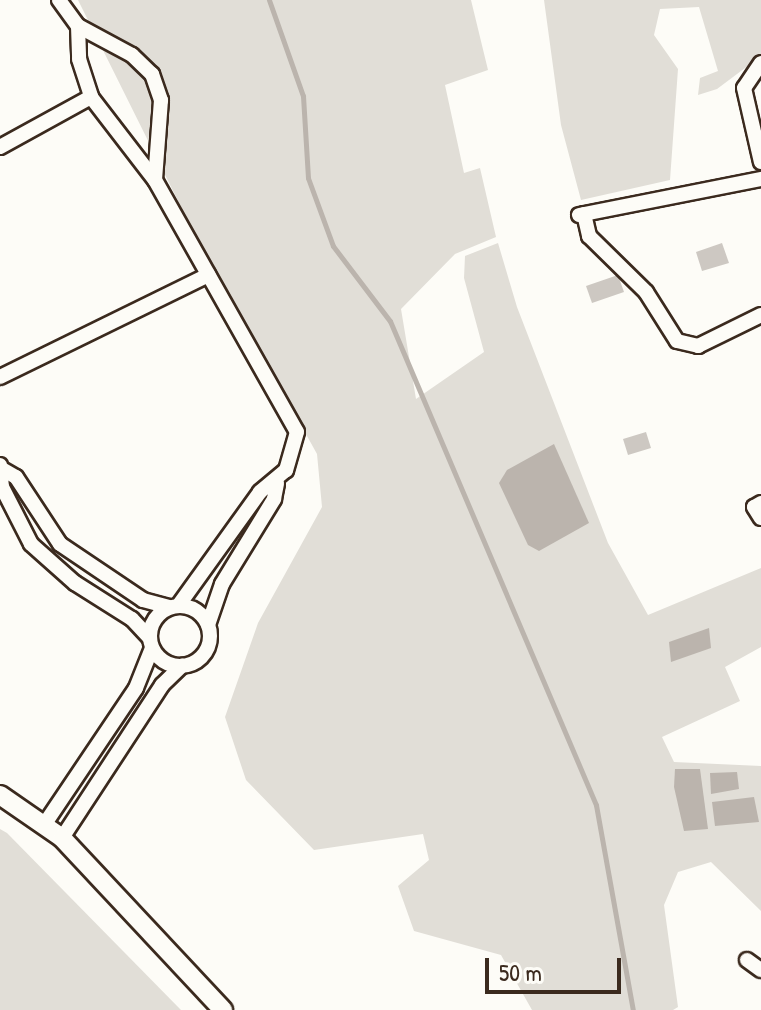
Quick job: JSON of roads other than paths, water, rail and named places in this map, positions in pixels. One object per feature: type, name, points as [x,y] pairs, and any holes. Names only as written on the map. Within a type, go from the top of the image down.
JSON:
[{"type":"street","points":[[59,0],[78,26],[132,55],[152,74],[162,123],[155,180]]},
{"type":"street","points":[[62,838],[162,685],[182,666],[206,652],[208,625],[222,584],[274,499],[277,483],[296,446],[297,432],[155,180],[91,97],[79,59],[78,26]]},
{"type":"street","points":[[761,63],[744,88],[761,162]]},
{"type":"street","points":[[0,147],[91,97]]},
{"type":"street","points":[[761,179],[582,215],[598,250],[646,292],[677,341],[698,346],[761,315]]},
{"type":"street","points":[[0,377],[208,275]]},
{"type":"street","points":[[1,467],[16,477],[49,531],[86,564],[143,600],[196,611],[208,625]]},
{"type":"street","points":[[1,467],[2,487],[31,544],[75,583],[132,619],[164,662],[182,666]]},
{"type":"street","points":[[44,825],[136,688],[151,643],[154,620],[174,607],[260,492],[277,483]]},
{"type":"street","points":[[761,503],[754,507],[761,518]]},
{"type":"street","points":[[75,583],[86,564]]},
{"type":"street","points":[[0,795],[62,838],[223,1010]]},
{"type":"street","points":[[747,960],[761,970]]},
{"type":"waterway","points":[[269,0],[303,96],[308,178],[333,246],[390,321],[596,805],[633,1010]]}]
